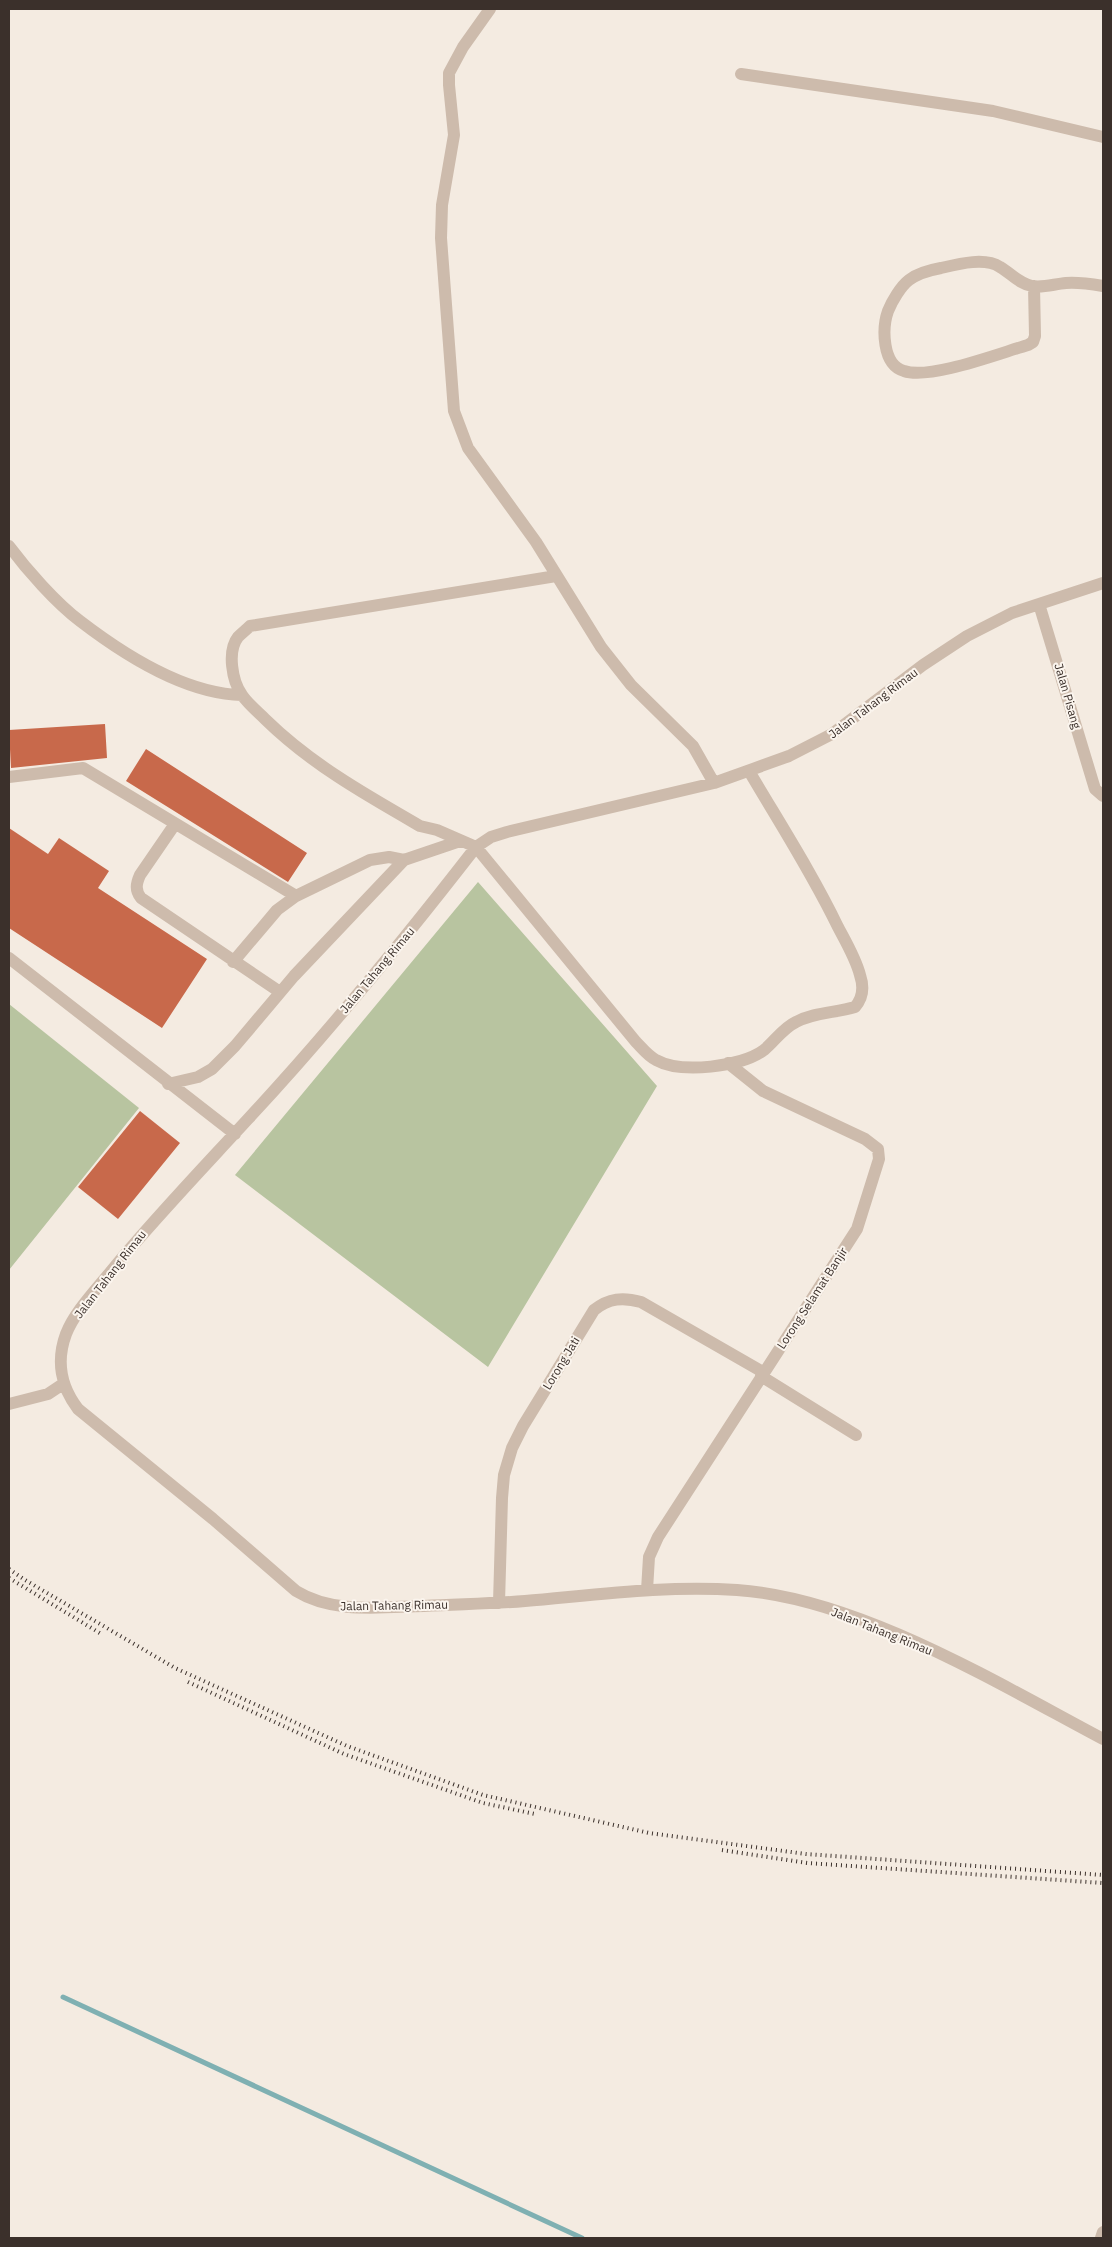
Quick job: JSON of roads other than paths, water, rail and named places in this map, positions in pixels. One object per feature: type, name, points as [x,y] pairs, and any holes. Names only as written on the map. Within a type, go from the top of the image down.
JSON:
[{"type":"street","points":[[490,9],[462,46],[450,73],[449,85],[454,135],[442,205],[441,238],[453,405],[459,429],[468,448],[536,542],[601,647],[631,685],[693,746],[714,783]]},
{"type":"street","points":[[741,74],[993,111],[1103,137]]},
{"type":"street","points":[[1034,286],[1035,336],[1033,342],[1028,345],[961,365],[921,373],[904,371],[893,366],[888,353],[885,333],[888,311],[899,292],[909,280],[925,272],[986,262],[998,266],[1018,282],[1034,286],[1080,283],[1103,286]]},
{"type":"street","points":[[9,546],[27,570],[78,620],[146,666],[198,687],[224,695],[242,695]]},
{"type":"street","points":[[556,576],[250,626],[238,637],[233,647],[232,664],[236,682],[242,695],[277,730],[313,761],[420,826],[437,830],[476,847],[636,1042],[654,1059],[666,1065],[703,1068],[754,1056],[764,1050],[794,1023],[810,1016],[855,1008],[860,1002],[862,992],[860,975],[833,917],[749,771]]},
{"type":"street","name":"Jalan Tahang Rimau","points":[[1103,583],[1039,604],[994,622],[949,647],[832,734],[789,756],[714,783],[507,832],[491,838],[476,847],[380,970],[235,1134],[149,1226],[95,1291],[72,1323],[62,1348],[60,1369],[68,1396],[92,1422],[200,1508],[296,1591],[311,1600],[329,1606],[379,1607],[499,1603],[647,1590],[736,1590],[762,1593],[822,1606],[889,1631],[958,1664],[1103,1739]]},
{"type":"street","name":"Jalan Pisang","points":[[1039,604],[1099,792]]},
{"type":"street","points":[[9,777],[83,768],[296,896]]},
{"type":"street","points":[[175,824],[140,875],[136,884],[137,893],[141,898],[233,962],[280,992]]},
{"type":"street","points":[[168,1084],[198,1077],[212,1069],[236,1046],[280,992],[404,860],[460,841]]},
{"type":"street","points":[[233,962],[277,910],[296,896],[370,860],[389,857],[404,860]]},
{"type":"street","points":[[9,958],[168,1084],[235,1134]]},
{"type":"street","name":"Lorong Selamat Banjir","points":[[647,1590],[650,1557],[658,1537],[857,1229],[879,1158],[878,1149],[865,1139],[763,1091],[728,1063]]},
{"type":"street","name":"Lorong Jati","points":[[499,1603],[502,1498],[504,1475],[512,1448],[523,1426],[594,1310],[603,1302],[627,1298],[641,1302],[762,1374],[856,1435]]},
{"type":"street","points":[[9,1404],[48,1394],[63,1384]]},
{"type":"street","points":[[1101,2238],[1103,2232]]},
{"type":"waterway","points":[[63,1997],[582,2238]]},
{"type":"railway","points":[[9,1569],[175,1668],[347,1746],[483,1795],[649,1833],[806,1854],[1103,1875]]},
{"type":"railway","points":[[9,1578],[103,1635]]},
{"type":"railway","points":[[188,1682],[344,1754],[483,1803],[535,1814]]},
{"type":"railway","points":[[722,1850],[807,1863],[1103,1883]]}]
